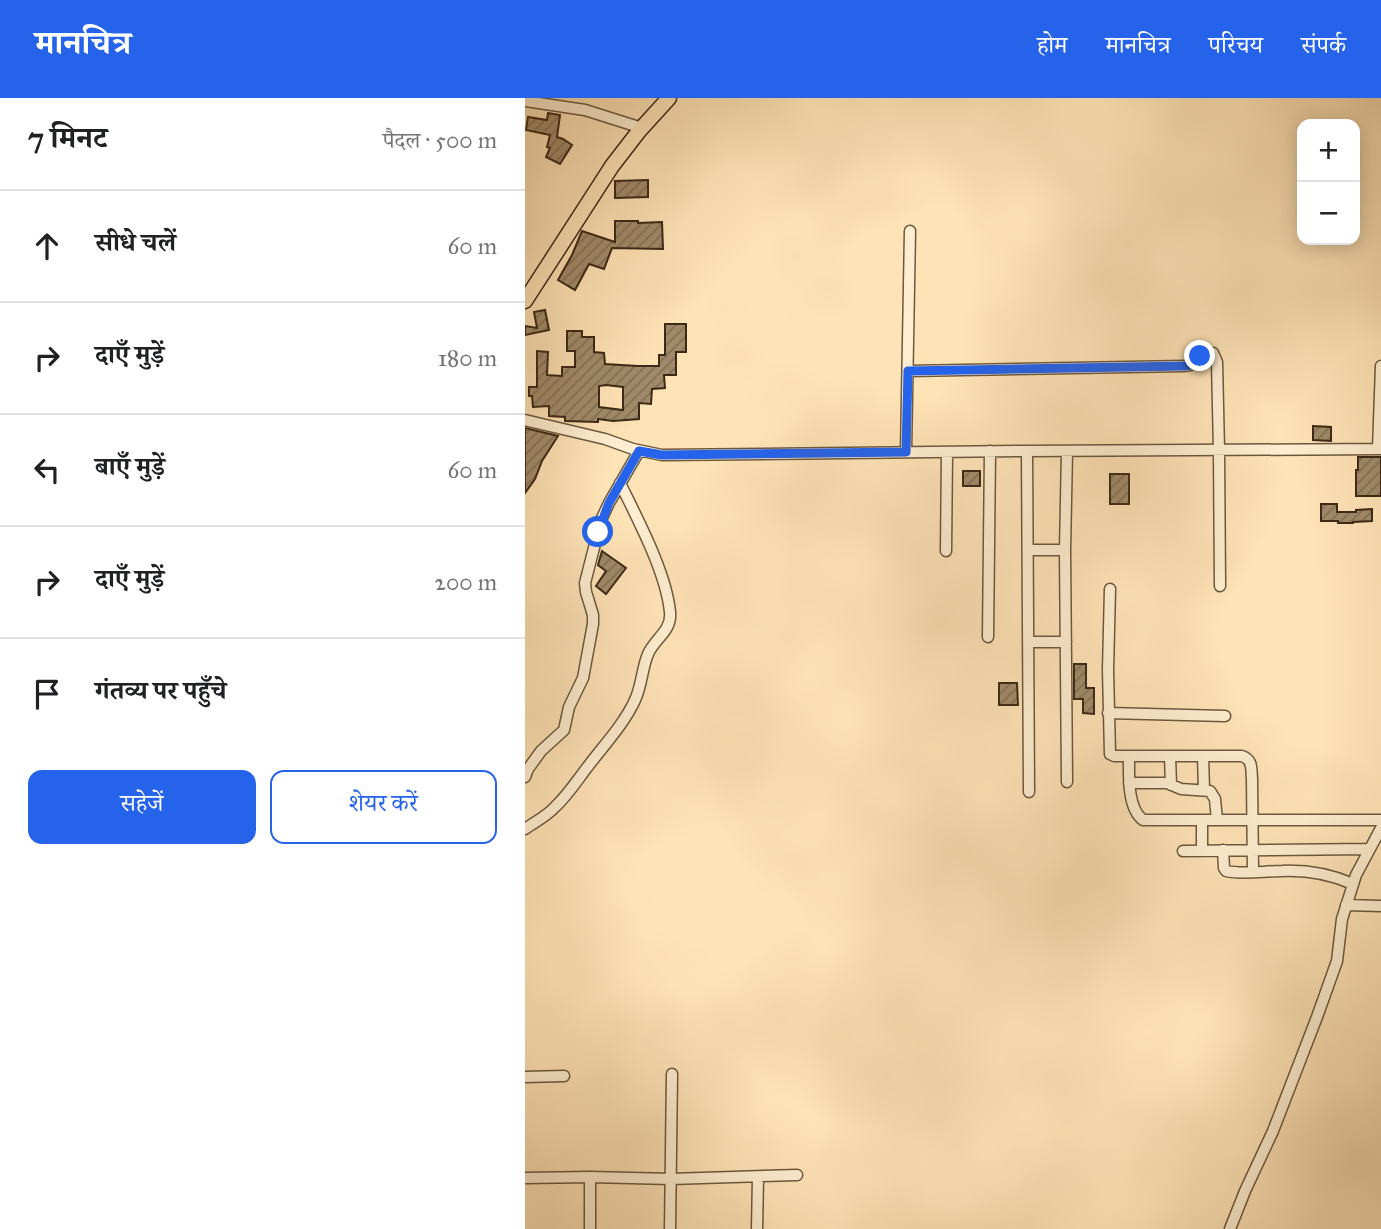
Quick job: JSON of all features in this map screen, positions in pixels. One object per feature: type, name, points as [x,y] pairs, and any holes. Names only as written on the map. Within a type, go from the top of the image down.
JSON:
[{"type":"main road","points":[[525,301],[608,172],[669,98]]},
{"type":"street","points":[[525,101],[585,110],[642,128]]},
{"type":"street","points":[[906,452],[910,231]]},
{"type":"street","points":[[908,371],[1185,366],[1190,365],[1204,352],[1213,353],[1217,362],[1220,586]]},
{"type":"street","points":[[525,420],[662,455],[1379,449],[1381,366]]},
{"type":"street","points":[[525,777],[541,751],[564,730],[569,708],[583,678],[593,624],[585,583],[602,518],[639,451]]},
{"type":"street","points":[[988,637],[990,451]]},
{"type":"street","points":[[1027,451],[1029,792]]},
{"type":"street","points":[[1067,451],[1067,782]]},
{"type":"street","points":[[946,551],[947,452]]},
{"type":"street","points":[[525,829],[554,808],[617,729],[634,701],[648,654],[670,621],[666,592],[659,570],[620,483]]},
{"type":"street","points":[[1028,550],[1065,550]]},
{"type":"street","points":[[1110,589],[1110,754],[1247,758],[1251,763],[1252,873]]},
{"type":"street","points":[[1028,642],[1066,642]]},
{"type":"street","points":[[1108,713],[1226,716]]},
{"type":"street","points":[[1129,756],[1130,792],[1143,820],[1381,820]]},
{"type":"street","points":[[1170,756],[1171,785]]},
{"type":"street","points":[[1203,756],[1204,790]]},
{"type":"street","points":[[1129,783],[1160,783],[1181,789],[1210,791],[1217,820]]},
{"type":"street","points":[[1202,820],[1202,850]]},
{"type":"street","points":[[1230,1229],[1273,1130],[1337,961],[1346,905],[1356,875],[1381,828]]},
{"type":"street","points":[[1183,851],[1370,849]]},
{"type":"street","points":[[1223,850],[1226,871],[1329,874],[1353,884]]},
{"type":"street","points":[[1346,905],[1381,905]]},
{"type":"street","points":[[670,1229],[672,1074]]},
{"type":"street","points":[[525,1077],[564,1076]]},
{"type":"street","points":[[525,1178],[671,1179],[797,1175]]},
{"type":"street","points":[[590,1177],[590,1229]]},
{"type":"street","points":[[757,1229],[758,1177]]},
{"type":"building","points":[[548,113],[560,115],[557,137],[572,145],[560,164],[546,157],[550,148],[547,147],[550,135],[526,130],[528,117],[547,120]]},
{"type":"building","points":[[648,180],[648,197],[615,198],[615,181]]},
{"type":"building","points":[[615,221],[662,222],[663,249],[612,248],[604,269],[589,264],[575,290],[558,280],[582,231],[615,242]]},
{"type":"building","points":[[545,310],[549,330],[525,335],[525,326],[537,328],[534,312]]},
{"type":"building","points":[[665,324],[686,324],[686,352],[676,352],[676,375],[664,375],[665,388],[652,389],[651,404],[639,403],[639,419],[565,421],[565,417],[549,416],[549,406],[533,407],[532,396],[529,396],[529,387],[537,387],[537,351],[548,352],[547,375],[562,376],[562,367],[575,367],[575,351],[567,351],[567,331],[582,331],[582,337],[594,337],[594,352],[604,353],[605,364],[659,366],[659,355],[665,355]],"holes":[[[599,386],[623,387],[623,410],[599,407]]]},
{"type":"building","points":[[1313,426],[1331,427],[1331,441],[1313,440]]},
{"type":"building","points":[[525,428],[558,436],[525,493]]},
{"type":"building","points":[[1358,457],[1381,457],[1381,496],[1356,496]]},
{"type":"building","points":[[963,471],[980,471],[980,486],[963,486]]},
{"type":"building","points":[[1110,474],[1129,474],[1129,504],[1110,504]]},
{"type":"building","points":[[1321,504],[1337,504],[1337,512],[1372,509],[1372,521],[1321,521]]},
{"type":"building","points":[[602,551],[626,568],[606,594],[596,586],[606,571],[598,565]]},
{"type":"building","points":[[1074,664],[1086,664],[1086,688],[1094,688],[1094,714],[1083,713],[1083,699],[1074,699]]},
{"type":"building","points":[[999,683],[1017,683],[1018,705],[999,705]]},
{"type":"route","points":[[598,532],[609,503],[639,451],[662,455],[906,452],[908,371],[1185,366],[1195,362],[1200,356]]}]
